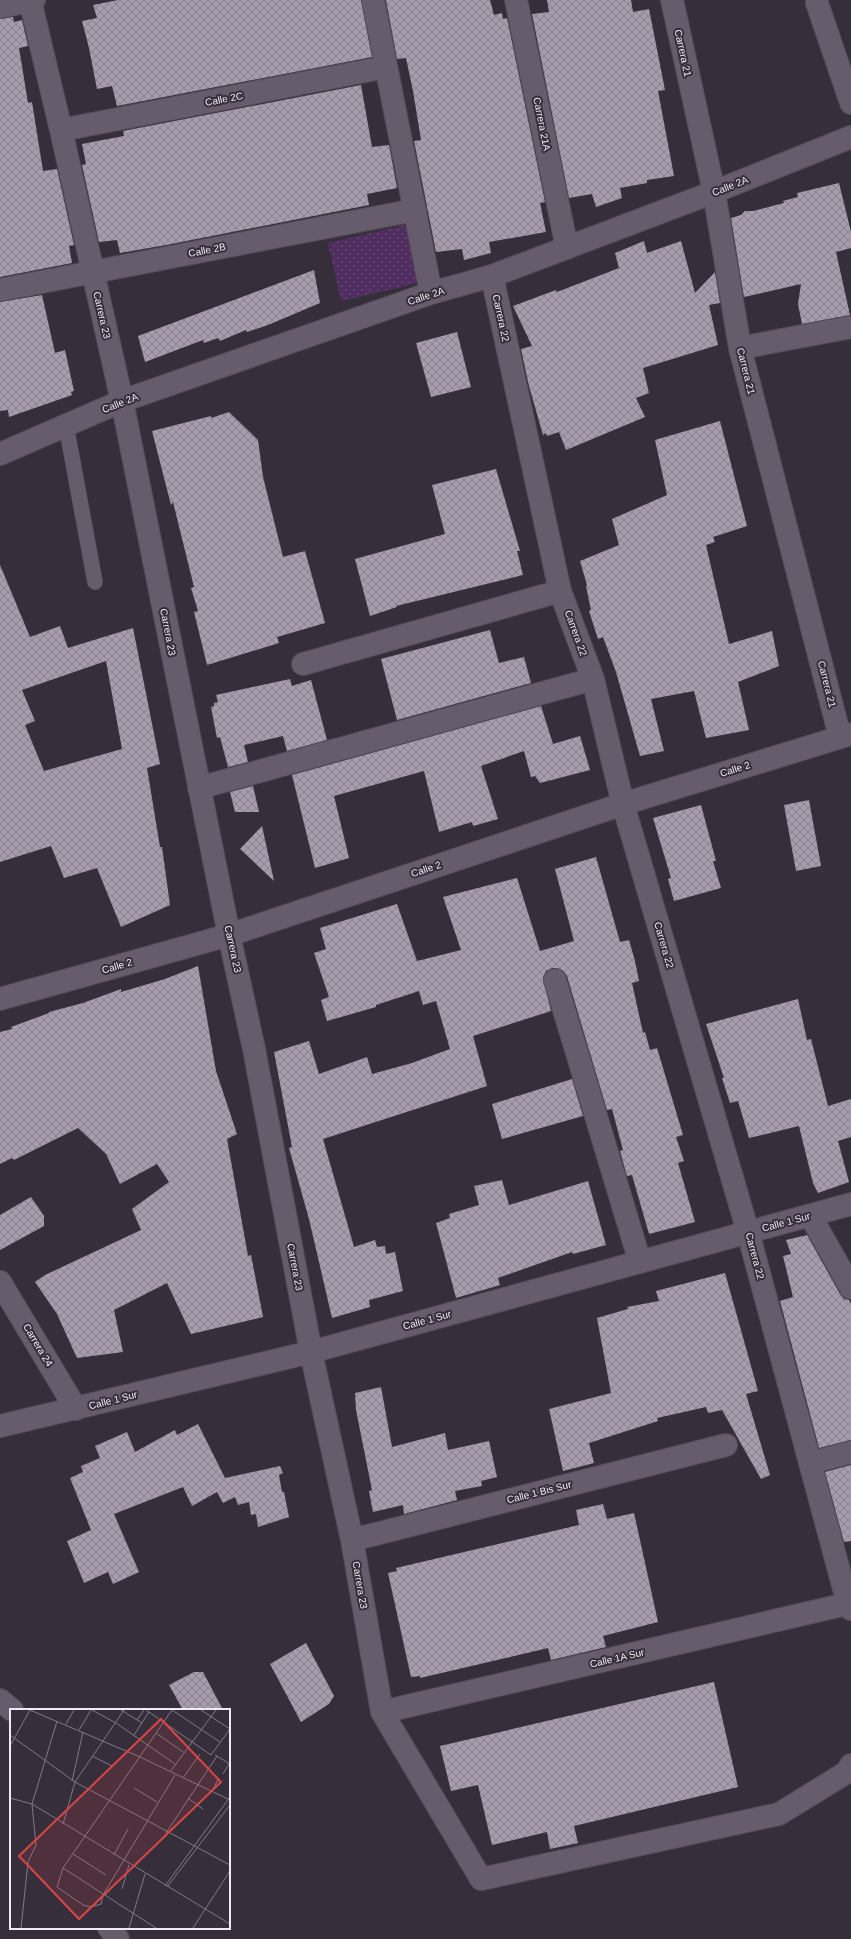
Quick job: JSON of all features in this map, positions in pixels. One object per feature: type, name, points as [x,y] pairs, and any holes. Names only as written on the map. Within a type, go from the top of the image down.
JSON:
[{"type":"street","points":[[0,7],[31,0]]},
{"type":"street","name":"Carrera 23","points":[[31,0],[122,401],[229,935],[254,1049],[311,1352],[352,1540],[382,1712],[481,1879],[779,1814],[847,1772],[851,1765]]},
{"type":"street","points":[[373,0],[431,293]]},
{"type":"street","name":"Carrera 21A","points":[[516,0],[567,248]]},
{"type":"street","name":"Carrera 21","points":[[672,0],[714,192],[740,348],[846,735]]},
{"type":"street","points":[[817,3],[851,103]]},
{"type":"street","name":"Calle 2C","points":[[61,130],[386,67]]},
{"type":"street","name":"Calle 2A","points":[[0,454],[122,401],[431,293],[492,276],[714,192],[851,137]]},
{"type":"street","name":"Calle 2B","points":[[0,290],[415,210]]},
{"type":"street","name":"Carrera 22","points":[[492,276],[560,590],[593,679],[622,804],[748,1232],[850,1606]]},
{"type":"street","points":[[740,348],[851,327]]},
{"type":"street","points":[[303,664],[560,590]]},
{"type":"street","points":[[200,788],[593,679]]},
{"type":"street","name":"Calle 2","points":[[0,998],[229,935],[622,804],[846,735]]},
{"type":"street","points":[[555,980],[640,1262]]},
{"type":"street","name":"Calle 1 Sur","points":[[0,1426],[311,1352],[851,1204]]},
{"type":"street","points":[[810,1215],[851,1288]]},
{"type":"street","name":"Carrera 24","points":[[0,1282],[76,1409]]},
{"type":"street","name":"Calle 1 Bis Sur","points":[[352,1540],[726,1445]]},
{"type":"street","points":[[810,1463],[851,1452]]},
{"type":"street","name":"Calle 1A Sur","points":[[382,1712],[850,1606]]},
{"type":"street","points":[[0,1700],[11,1709]]},
{"type":"street","points":[[110,1929],[118,1939]]},
{"type":"lane","points":[[66,425],[95,582]]},
{"type":"shaded area","points":[[405,225],[418,283],[341,301],[328,243]]},
{"type":"building","points":[[118,0],[361,0],[372,57],[117,106],[112,86],[97,89],[82,21],[97,18],[93,5]]},
{"type":"building","points":[[386,0],[490,0],[494,15],[502,13],[503,19],[507,18],[545,202],[540,203],[546,232],[489,242],[491,253],[464,260],[462,249],[436,252],[414,141],[421,140],[413,91],[406,58],[397,59]]},
{"type":"building","points":[[547,0],[631,0],[633,12],[649,9],[665,90],[658,91],[674,176],[647,180],[647,183],[620,188],[622,198],[596,207],[592,194],[569,198],[532,14],[549,12]]},
{"type":"building","points":[[13,17],[14,22],[22,20],[28,46],[19,48],[28,103],[32,102],[43,171],[57,169],[74,245],[69,246],[72,263],[0,277],[0,19]]},
{"type":"building","points":[[361,85],[372,147],[389,145],[397,188],[367,194],[369,205],[120,253],[117,240],[99,242],[82,165],[86,164],[82,144],[124,136],[123,131]]},
{"type":"building","points":[[839,183],[851,232],[851,248],[836,252],[850,315],[802,324],[798,304],[801,284],[744,297],[731,218],[741,215],[745,211],[753,211],[784,203],[783,201],[798,197],[797,193]]},
{"type":"building","points":[[644,241],[647,253],[681,241],[695,293],[715,272],[720,303],[709,305],[718,345],[643,368],[649,393],[636,398],[645,417],[566,450],[559,432],[547,436],[546,433],[543,435],[529,386],[521,349],[532,346],[513,306],[556,290],[557,292],[619,268],[615,253]]},
{"type":"building","points":[[314,270],[320,303],[268,325],[247,332],[246,330],[220,341],[218,338],[204,343],[203,340],[145,362],[138,336]]},
{"type":"building","points":[[42,295],[55,353],[65,350],[74,391],[71,392],[72,395],[9,417],[8,410],[0,411],[0,302]]},
{"type":"building","points":[[457,332],[471,387],[431,397],[416,343]]},
{"type":"building","points":[[229,412],[258,440],[263,477],[283,557],[305,551],[325,623],[277,637],[279,643],[207,665],[194,612],[198,611],[191,588],[194,587],[173,502],[171,505],[152,431],[211,416],[211,418]]},
{"type":"building","points":[[720,421],[747,526],[713,537],[715,542],[706,545],[729,644],[772,631],[779,666],[738,682],[749,730],[706,738],[694,691],[651,699],[664,751],[640,756],[616,672],[603,637],[598,639],[589,611],[591,610],[587,585],[580,561],[619,545],[612,519],[667,495],[655,440]]},
{"type":"building","points":[[496,469],[520,551],[517,551],[523,575],[396,606],[397,607],[370,616],[355,559],[445,534],[432,485]]},
{"type":"building","points":[[0,565],[30,637],[60,626],[68,648],[133,628],[160,764],[147,768],[160,847],[162,847],[170,905],[121,927],[97,868],[64,878],[51,846],[0,862]],"holes":[[[106,661],[122,749],[44,771],[25,725],[35,721],[22,690]]]},
{"type":"building","points":[[490,630],[499,663],[524,657],[531,683],[397,720],[381,659]]},
{"type":"building","points":[[290,679],[292,686],[311,680],[327,740],[287,751],[283,736],[244,745],[248,762],[228,767],[220,737],[217,738],[211,707],[214,706],[214,703],[218,702],[216,695]]},
{"type":"building","points":[[541,706],[553,744],[580,736],[590,770],[540,783],[535,776],[531,777],[524,751],[481,766],[498,819],[473,826],[472,822],[439,832],[424,771],[334,796],[349,858],[315,868],[292,775]]},
{"type":"building","points":[[253,786],[259,812],[235,812],[230,792]]},
{"type":"building","points":[[809,800],[821,866],[796,871],[784,805]]},
{"type":"building","points":[[701,805],[716,861],[713,861],[721,888],[674,901],[668,879],[671,878],[653,818]]},
{"type":"building","points":[[262,826],[274,881],[240,849]]},
{"type":"building","points":[[596,857],[620,942],[629,940],[635,961],[639,981],[632,983],[643,1033],[645,1032],[650,1050],[657,1048],[683,1135],[676,1137],[684,1161],[678,1163],[695,1222],[649,1234],[632,1175],[627,1176],[620,1151],[623,1150],[612,1109],[607,1110],[567,976],[563,971],[557,968],[552,968],[546,971],[543,978],[551,1011],[473,1036],[487,1086],[323,1139],[354,1247],[375,1240],[377,1247],[385,1246],[386,1254],[395,1252],[403,1291],[369,1300],[370,1307],[332,1318],[309,1219],[289,1148],[292,1147],[274,1052],[309,1041],[319,1074],[367,1057],[372,1074],[412,1063],[450,1049],[436,1001],[423,1005],[419,991],[376,1005],[376,1007],[327,1021],[321,1000],[329,997],[314,953],[326,949],[320,928],[397,904],[417,961],[461,950],[443,897],[517,878],[540,951],[574,941],[555,869]]},
{"type":"building","points":[[198,966],[216,1071],[237,1134],[227,1139],[248,1256],[251,1255],[263,1317],[191,1334],[167,1283],[114,1310],[123,1352],[77,1358],[57,1314],[35,1282],[45,1275],[141,1230],[132,1209],[169,1182],[157,1164],[120,1184],[106,1154],[78,1128],[14,1160],[12,1158],[0,1164],[0,1032],[12,1029],[11,1027],[49,1012],[83,1003],[121,989],[121,992],[165,979]]},
{"type":"building","points":[[798,999],[807,1040],[811,1039],[828,1106],[851,1099],[851,1137],[838,1141],[849,1182],[818,1193],[813,1183],[799,1126],[749,1138],[738,1101],[730,1103],[722,1078],[724,1078],[706,1024]]},
{"type":"building","points":[[572,1079],[583,1116],[502,1139],[492,1104]]},
{"type":"building","points":[[502,1180],[509,1205],[588,1181],[606,1245],[573,1254],[572,1252],[498,1278],[500,1285],[456,1298],[436,1223],[450,1218],[449,1214],[479,1205],[474,1186]]},
{"type":"building","points":[[31,1197],[44,1216],[44,1226],[0,1250],[0,1215]]},
{"type":"building","points":[[807,1235],[840,1294],[844,1299],[849,1300],[851,1304],[851,1440],[819,1448],[780,1301],[793,1297],[783,1256],[791,1254],[786,1240]]},
{"type":"building","points":[[725,1273],[758,1391],[746,1394],[770,1475],[761,1479],[722,1410],[708,1413],[706,1407],[657,1418],[658,1421],[589,1443],[594,1463],[563,1471],[549,1409],[611,1393],[597,1318],[628,1309],[627,1307],[659,1301],[656,1291]]},
{"type":"building","points":[[381,1387],[392,1447],[445,1433],[448,1450],[489,1441],[497,1477],[481,1481],[482,1486],[455,1491],[457,1500],[404,1514],[403,1505],[373,1512],[369,1491],[372,1490],[356,1410],[355,1393]]},
{"type":"building","points":[[198,1424],[225,1478],[280,1466],[283,1473],[279,1475],[282,1492],[284,1492],[289,1517],[258,1527],[256,1514],[251,1515],[249,1502],[238,1505],[235,1497],[223,1503],[217,1492],[192,1506],[183,1487],[114,1514],[139,1572],[113,1584],[108,1572],[84,1583],[67,1541],[91,1530],[70,1478],[83,1472],[81,1466],[100,1458],[95,1446],[127,1432],[135,1452],[175,1430],[177,1435]]},
{"type":"building","points":[[851,1465],[851,1541],[844,1542],[825,1472]]},
{"type":"building","points":[[603,1504],[607,1519],[634,1513],[658,1622],[603,1636],[606,1647],[551,1660],[548,1648],[420,1678],[420,1676],[411,1677],[388,1573],[397,1571],[396,1568],[579,1525],[576,1510]]},
{"type":"building","points":[[306,1643],[334,1696],[329,1704],[301,1722],[270,1664]]},
{"type":"building","points":[[194,1672],[203,1672],[222,1709],[182,1709],[169,1685]]},
{"type":"building","points":[[714,1682],[738,1787],[574,1826],[578,1843],[550,1849],[547,1832],[492,1845],[478,1785],[451,1791],[440,1746]]}]
